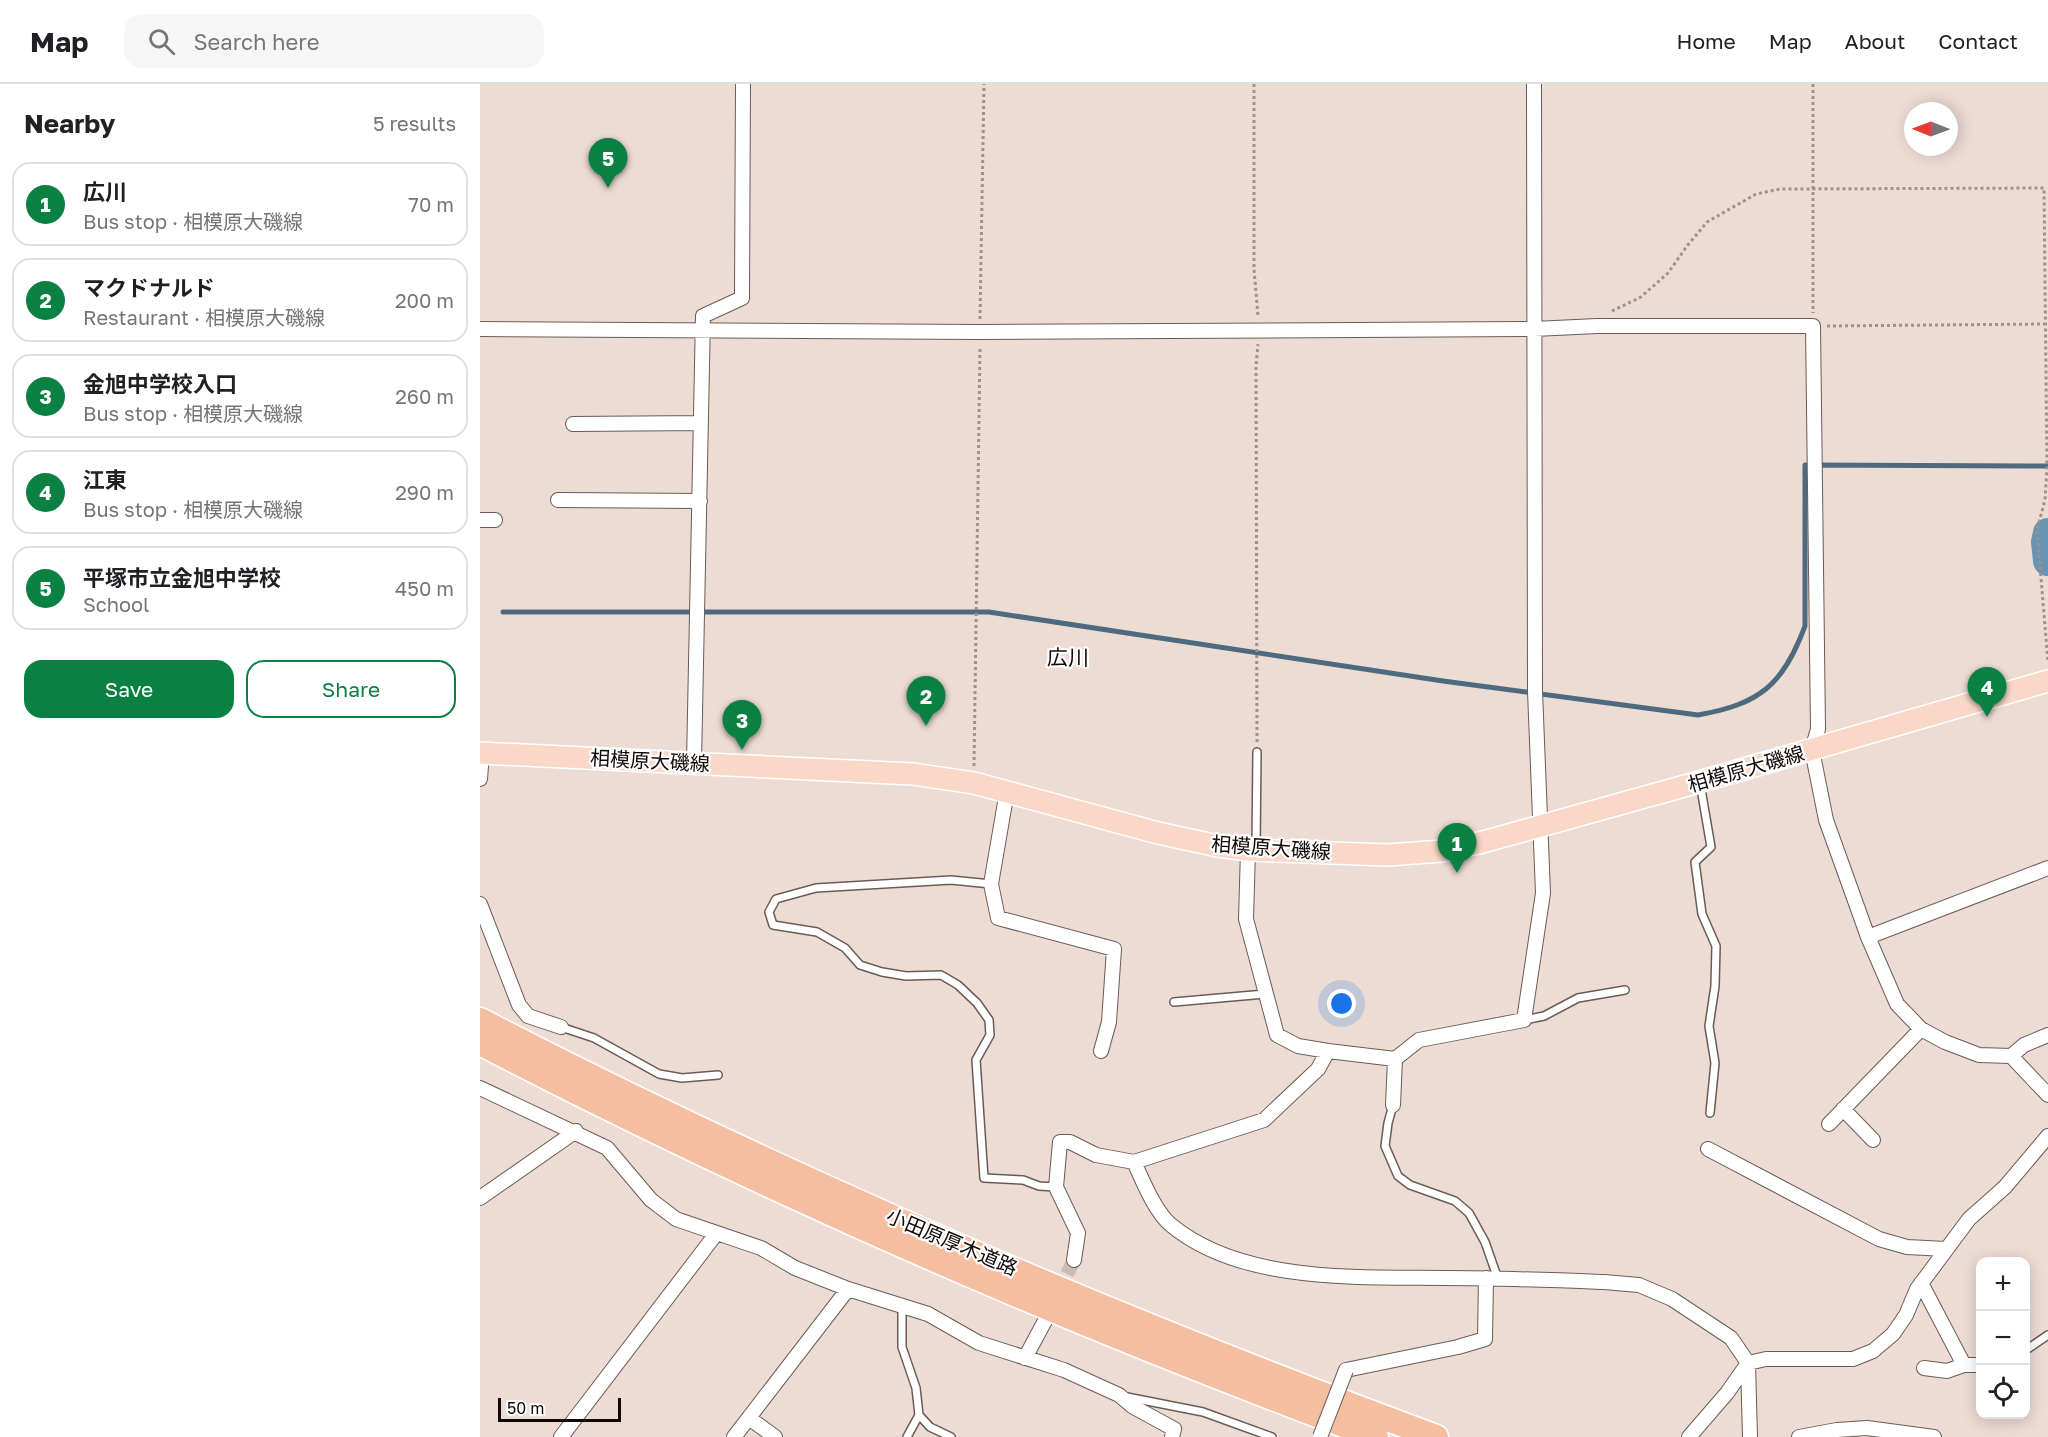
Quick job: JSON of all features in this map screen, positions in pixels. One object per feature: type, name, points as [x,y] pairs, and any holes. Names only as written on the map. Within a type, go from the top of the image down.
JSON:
[{"type":"highway","name":"小田原厚木道路","points":[[480,1020],[593,1079],[762,1160],[1171,1334],[1313,1392],[1436,1437]]},
{"type":"highway","name":"小田原厚木道路","points":[[480,1043],[586,1098],[752,1178],[1020,1295],[1376,1437]]},
{"type":"main road","name":"相模原大磯線","points":[[481,753],[913,774],[974,783],[1158,833],[1252,850],[1387,855],[1442,851],[1539,827],[2048,681]]},
{"type":"street","points":[[694,762],[703,316],[742,298],[743,84]]},
{"type":"street","points":[[1252,850],[1246,919],[1277,1035],[1298,1046],[1328,1052],[1395,1059],[1419,1040],[1524,1020],[1543,893],[1535,690],[1534,84]]},
{"type":"street","points":[[480,329],[980,332],[1814,326],[1818,729],[1812,750],[1826,820],[1868,938],[1897,1004],[1921,1029],[1945,1042],[1979,1055],[2011,1056],[2024,1045],[2048,1035]]},
{"type":"street","points":[[573,424],[701,423]]},
{"type":"street","points":[[558,500],[700,501]]},
{"type":"street","points":[[480,520],[495,520]]},
{"type":"street","points":[[480,779],[481,753]]},
{"type":"street","points":[[1007,791],[992,884],[998,918],[1114,949],[1109,1022],[1101,1051]]},
{"type":"street","points":[[1868,938],[2048,868]]},
{"type":"street","points":[[480,904],[519,1005],[528,1016],[561,1027]]},
{"type":"street","points":[[1829,1124],[1921,1029]]},
{"type":"street","points":[[1074,1260],[1078,1233],[1056,1187],[1060,1142],[1070,1142],[1096,1155],[1134,1162],[1264,1120],[1318,1069],[1328,1052]]},
{"type":"street","points":[[2011,1056],[2048,1095]]},
{"type":"street","points":[[1393,1105],[1395,1059]]},
{"type":"street","points":[[480,1088],[576,1131],[607,1148],[651,1200],[676,1218],[761,1248],[795,1268],[848,1289],[928,1314],[979,1343],[1064,1370],[1119,1395],[1132,1406],[1173,1429],[1172,1437]]},
{"type":"street","points":[[1844,1109],[1873,1140]]},
{"type":"street","points":[[480,1198],[576,1131]]},
{"type":"street","points":[[1689,1437],[1727,1393],[1748,1363],[1766,1359],[1852,1359],[1873,1351],[1893,1334],[1906,1315],[1921,1283],[1969,1219],[2005,1187],[2048,1136]]},
{"type":"street","points":[[1708,1149],[1880,1239],[1907,1247],[1946,1249]]},
{"type":"street","points":[[1134,1162],[1149,1193],[1169,1223],[1197,1243],[1240,1260],[1276,1270],[1358,1276],[1604,1281],[1639,1286],[1672,1299],[1731,1338],[1748,1363],[1750,1437]]},
{"type":"street","points":[[561,1437],[716,1234]]},
{"type":"street","points":[[1320,1437],[1346,1370],[1458,1347],[1485,1339],[1492,1279]]},
{"type":"street","points":[[1921,1283],[1964,1365]]},
{"type":"street","points":[[734,1437],[848,1289]]},
{"type":"street","points":[[1025,1358],[1047,1317]]},
{"type":"street","points":[[1924,1368],[1947,1371],[1964,1365],[1976,1365]]},
{"type":"street","points":[[749,1418],[775,1437]]},
{"type":"street","points":[[1799,1437],[1855,1433],[1867,1428],[1934,1437]]},
{"type":"lane","points":[[1252,850],[1257,752]]},
{"type":"lane","points":[[1700,782],[1711,847],[1695,862],[1702,914],[1716,946],[1715,986],[1709,1026],[1715,1063],[1710,1113]]},
{"type":"lane","points":[[992,884],[951,880],[816,888],[776,899],[769,912],[773,925],[817,932],[845,948],[860,965],[906,976],[941,975],[958,985],[989,1020],[990,1035],[976,1060],[984,1178],[1023,1180],[1040,1186],[1056,1187]]},
{"type":"lane","points":[[1524,1020],[1544,1016],[1578,999],[1625,990]]},
{"type":"lane","points":[[1174,1002],[1265,994]]},
{"type":"lane","points":[[561,1027],[594,1038],[659,1074],[682,1078],[718,1075]]},
{"type":"lane","points":[[1393,1105],[1385,1146],[1398,1176],[1410,1185],[1455,1202],[1469,1213],[1485,1242],[1492,1279]]},
{"type":"lane","points":[[902,1307],[902,1347],[914,1381],[919,1415],[930,1427],[951,1437]]},
{"type":"lane","points":[[2030,1347],[2048,1335]]},
{"type":"lane","points":[[1119,1395],[1203,1412],[1272,1437]]},
{"type":"lane","points":[[907,1437],[919,1415]]},
{"type":"path","points":[[974,783],[984,84]]},
{"type":"path","points":[[1254,84],[1254,269],[1259,331],[1256,366],[1257,752]]},
{"type":"path","points":[[1813,84],[1814,326],[2044,324]]},
{"type":"path","points":[[1597,326],[1609,312],[1641,297],[1668,273],[1707,222],[1756,194],[1780,189],[2044,188],[2047,466],[2046,500],[2037,530],[2048,667]]},
{"type":"waterway","points":[[503,612],[989,612],[1443,681],[1698,715],[1738,705],[1766,689],[1778,677],[1797,646],[1805,626],[1805,465],[2048,466]]},
{"type":"waterway","points":[[2048,533],[2046,542],[2048,561]]},
{"type":"tunnel","points":[[1058,1293],[1074,1260]]},
{"type":"place","name":"平塚市立金旭中学校","points":[[608,188]]},
{"type":"place","name":"江東","points":[[1987,717]]},
{"type":"place","name":"マクドナルド","points":[[926,726]]},
{"type":"place","name":"金旭中学校入口","points":[[742,750]]},
{"type":"place","name":"広川","points":[[1457,873]]},
{"type":"district","name":"広川","points":[[1068,658]]}]
